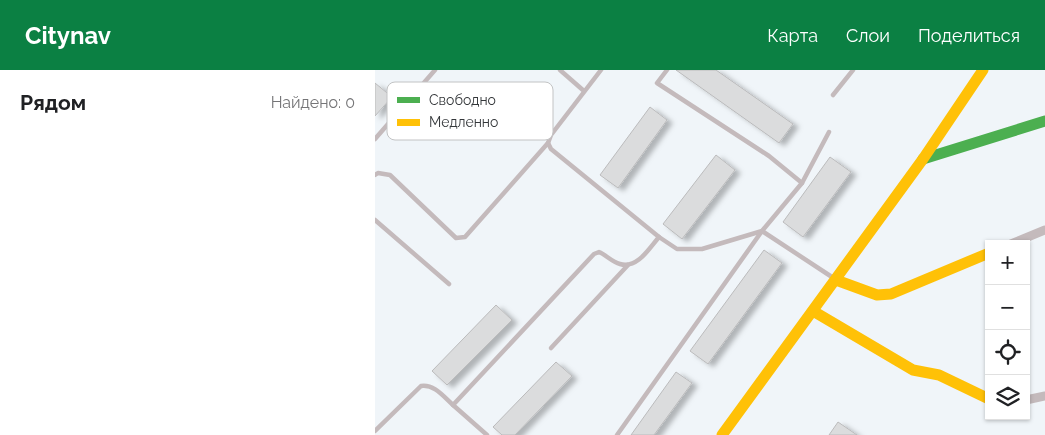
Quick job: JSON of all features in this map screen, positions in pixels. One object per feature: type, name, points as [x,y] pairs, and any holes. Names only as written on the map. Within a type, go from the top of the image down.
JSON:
[{"type":"street","points":[[722,435],[923,159],[982,70]]},
{"type":"street","points":[[923,159],[1045,121]]},
{"type":"street","points":[[1021,240],[1045,230]]},
{"type":"street","points":[[836,280],[877,295],[891,294],[985,255]]},
{"type":"street","points":[[813,311],[913,370],[939,375],[985,397]]},
{"type":"street","points":[[1030,399],[1045,396]]},
{"type":"lane","points":[[425,82],[435,70]]},
{"type":"lane","points":[[560,70],[584,91]]},
{"type":"lane","points":[[553,132],[601,70]]},
{"type":"lane","points":[[667,70],[657,83],[769,156],[802,183]]},
{"type":"lane","points":[[833,95],[853,70]]},
{"type":"lane","points":[[375,139],[387,125]]},
{"type":"lane","points":[[617,435],[762,231],[802,183],[829,132]]},
{"type":"lane","points":[[375,175],[378,173],[390,175],[457,238],[465,237],[549,140]]},
{"type":"lane","points":[[548,143],[551,150],[659,237],[677,249],[702,249],[762,231]]},
{"type":"lane","points":[[375,220],[449,284]]},
{"type":"lane","points":[[762,231],[836,280]]},
{"type":"lane","points":[[551,348],[628,266],[637,262],[659,237]]},
{"type":"lane","points":[[453,405],[594,254],[599,252],[618,264],[628,266]]},
{"type":"lane","points":[[375,431],[421,386],[428,385],[487,435]]},
{"type":"building","points":[[676,70],[716,70],[793,124],[779,143]]},
{"type":"building","points":[[375,83],[387,93],[387,103],[375,116]]},
{"type":"building","points":[[650,107],[667,120],[618,188],[600,175]]},
{"type":"building","points":[[716,155],[735,170],[682,239],[663,224]]},
{"type":"building","points":[[830,157],[851,172],[803,237],[783,222]]},
{"type":"building","points":[[764,250],[782,263],[708,364],[690,351]]},
{"type":"building","points":[[496,305],[512,320],[447,385],[432,371]]},
{"type":"building","points":[[556,362],[572,376],[515,435],[502,435],[493,427]]},
{"type":"building","points":[[676,372],[692,383],[654,435],[631,435]]},
{"type":"building","points":[[838,422],[857,435],[829,435]]},
{"type":"traffic: fast","points":[[923,159],[1045,121]]},
{"type":"traffic: slow","points":[[722,435],[923,159],[983,70]]},
{"type":"traffic: slow","points":[[836,280],[877,295],[891,294],[985,255]]},
{"type":"traffic: slow","points":[[813,311],[913,370],[939,375],[985,397]]}]
